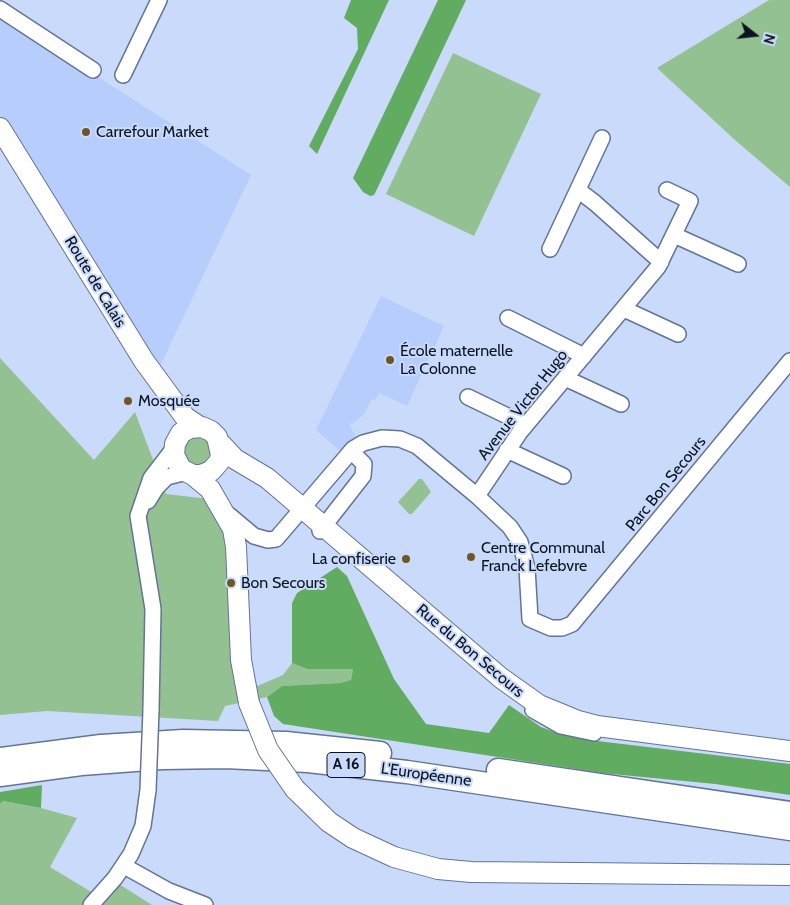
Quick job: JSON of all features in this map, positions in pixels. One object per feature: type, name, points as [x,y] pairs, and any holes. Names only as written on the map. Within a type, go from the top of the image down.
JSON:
[{"type":"highway","name":"L'Européenne","points":[[0,759],[60,750],[142,743],[203,741],[286,743],[408,756],[790,813]]},
{"type":"highway","name":"L'Européenne","points":[[0,775],[68,765],[142,759],[204,757],[273,759],[407,772],[790,829]]},
{"type":"highway","points":[[690,814],[790,836]]},
{"type":"main road","name":"Route de Calais","points":[[0,128],[144,361],[185,416],[200,427]]},
{"type":"main road","name":"Route de Calais","points":[[0,146],[155,390],[170,422],[174,446]]},
{"type":"main road","points":[[190,474],[204,474],[214,469],[221,457],[221,444],[212,432],[200,427],[183,432],[174,446],[177,463],[190,474],[210,489],[232,526],[236,541],[241,660],[249,703],[268,750],[295,789],[329,822],[361,842],[402,860],[438,869],[471,872],[790,875]]},
{"type":"main road","name":"Rue du Bon Secours","points":[[221,444],[232,456],[258,472],[302,508],[336,545],[515,689],[563,721],[777,751]]},
{"type":"street","points":[[123,75],[158,0]]},
{"type":"street","points":[[0,10],[93,70]]},
{"type":"street","points":[[550,249],[602,138]]},
{"type":"street","points":[[578,190],[661,262]]},
{"type":"street","name":"Avenue Victor Hugo","points":[[477,496],[526,425],[661,262],[690,201],[667,190]]},
{"type":"street","points":[[674,235],[738,264]]},
{"type":"street","points":[[624,309],[678,334]]},
{"type":"street","points":[[508,318],[584,356]]},
{"type":"street","name":"Parc Bon Secours","points":[[477,496],[506,522],[520,542],[527,568],[530,619],[552,628],[562,628],[572,624],[790,361]]},
{"type":"street","points":[[565,378],[621,404]]},
{"type":"street","points":[[468,397],[526,425]]},
{"type":"street","points":[[223,509],[243,528],[258,538],[271,540],[284,532],[351,451],[358,445],[375,439],[387,438],[404,440],[424,450],[477,496]]},
{"type":"street","points":[[91,905],[124,866],[142,826],[148,790],[153,618],[138,521],[143,495],[157,468],[174,446]]},
{"type":"street","points":[[507,450],[563,476]]},
{"type":"street","points":[[322,529],[363,476],[364,464],[351,451]]},
{"type":"street","points":[[144,552],[143,522],[149,500],[167,478],[190,474]]},
{"type":"street","name":"Rue du Bon Secours","points":[[284,532],[293,526],[304,523],[322,529]]},
{"type":"street","name":"Rue du Bon Secours","points":[[777,751],[790,758]]},
{"type":"street","points":[[124,866],[169,891],[205,905]]},
{"type":"shaded area","points":[[0,14],[251,175],[160,366],[0,119]]},
{"type":"shaded area","name":"École maternelle La Colonne","points":[[381,296],[444,326],[407,406],[379,393],[375,400],[372,399],[364,414],[354,423],[349,424],[356,437],[340,451],[316,430]]},
{"type":"green space","points":[[351,0],[389,0],[317,154],[309,146],[358,49],[357,28],[344,18]]},
{"type":"green space","points":[[438,0],[466,0],[378,187],[374,195],[370,196],[363,192],[353,178]]},
{"type":"green space","points":[[769,0],[790,0],[790,187],[735,140],[657,68]]},
{"type":"green space","points":[[453,53],[541,94],[474,236],[386,194]]},
{"type":"green space","points":[[0,358],[94,460],[135,412],[166,494],[209,499],[239,533],[251,670],[255,687],[283,675],[292,663],[307,669],[353,669],[351,680],[340,683],[282,686],[267,697],[225,706],[218,721],[47,711],[0,715]]},
{"type":"green space","points":[[188,436],[208,436],[213,460],[208,465],[190,467],[181,452]]},
{"type":"green space","points":[[419,479],[422,479],[431,492],[412,514],[409,514],[398,502]]},
{"type":"green space","points":[[337,567],[347,576],[394,679],[426,724],[489,733],[509,705],[541,727],[560,734],[589,740],[790,764],[790,795],[715,784],[602,773],[283,724],[274,716],[267,697],[282,686],[340,683],[351,680],[353,669],[307,669],[292,663],[292,603],[297,593]]},
{"type":"green space","points":[[42,785],[41,808],[3,801],[0,804],[0,792]]},
{"type":"green space","points":[[3,801],[41,808],[77,818],[50,867],[103,899],[119,884],[152,905],[0,905],[0,804]]},
{"type":"place","name":"Carrefour Market","points":[[86,132]]},
{"type":"place","name":"École maternelle La Colonne","points":[[390,360]]},
{"type":"place","name":"Mosquée","points":[[128,401]]},
{"type":"place","name":"Centre Communal Franck Lefebvre","points":[[471,557]]},
{"type":"place","name":"La confiserie","points":[[406,559]]},
{"type":"place","name":"Bon Secours","points":[[231,583]]}]
